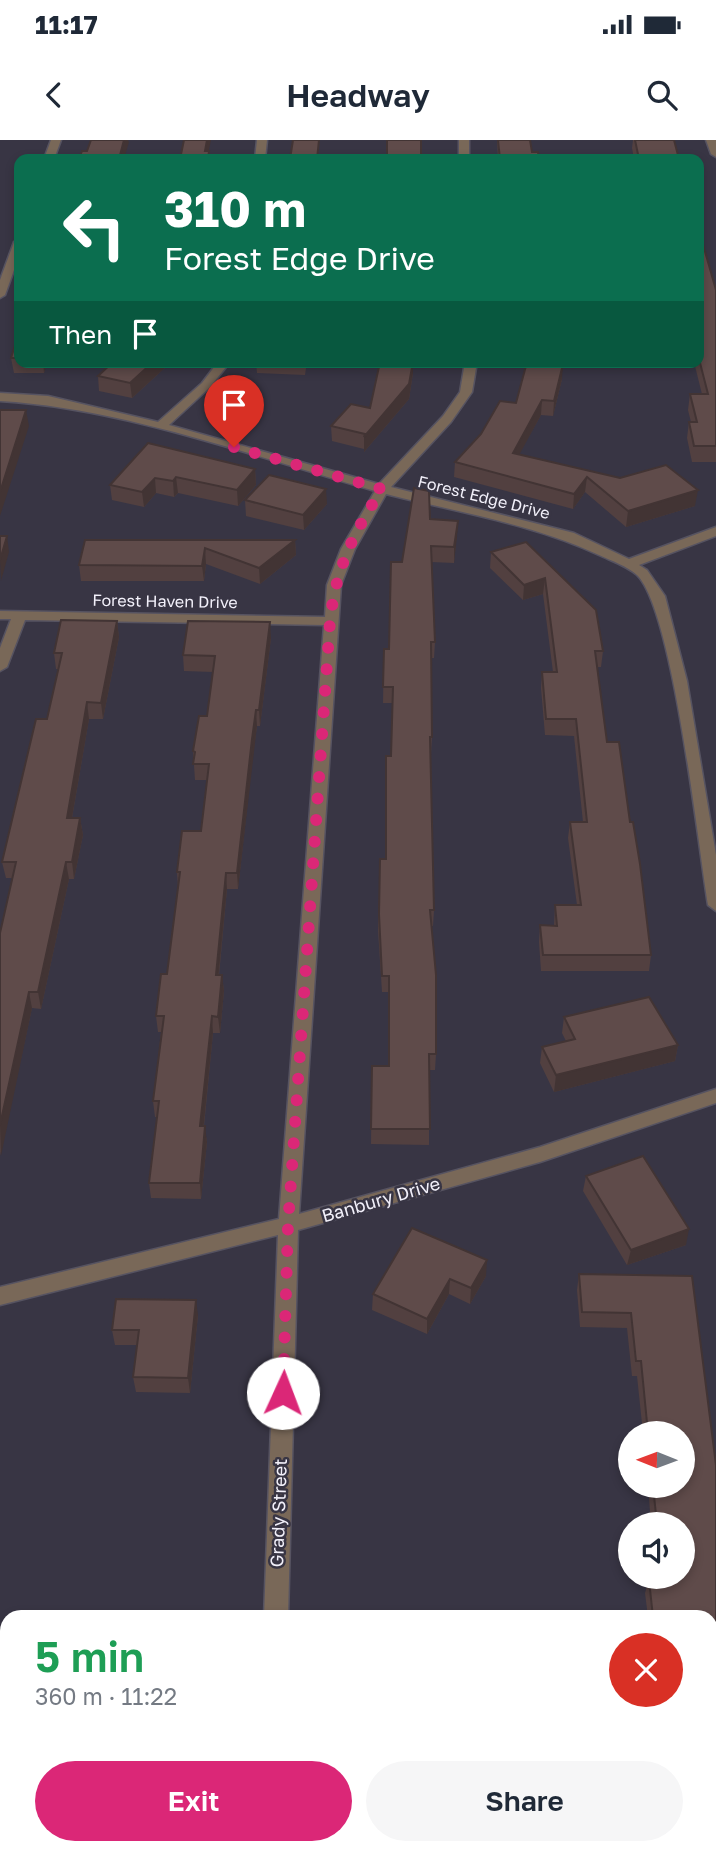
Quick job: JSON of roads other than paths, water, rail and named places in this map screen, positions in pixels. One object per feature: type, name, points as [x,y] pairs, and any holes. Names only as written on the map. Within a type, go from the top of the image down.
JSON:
[{"type":"street","points":[[711,140],[716,154]]},
{"type":"street","points":[[0,295],[14,256]]},
{"type":"street","points":[[160,426],[206,385],[219,368]]},
{"type":"street","name":"Grady Street","points":[[276,1610],[288,1225],[334,585],[348,549],[382,489],[446,419],[466,392],[470,368]]},
{"type":"street","name":"Forest Edge Drive","points":[[0,397],[48,400],[160,426],[382,489],[569,536],[629,564]]},
{"type":"street","points":[[629,564],[716,531]]},
{"type":"street","points":[[629,564],[642,573],[658,596],[664,614],[680,681],[716,905]]},
{"type":"street","name":"Forest Haven Drive","points":[[0,615],[330,621]]},
{"type":"street","points":[[0,667],[19,616]]},
{"type":"street","name":"Banbury Drive","points":[[0,1296],[288,1225],[622,1130],[716,1096]]}]
